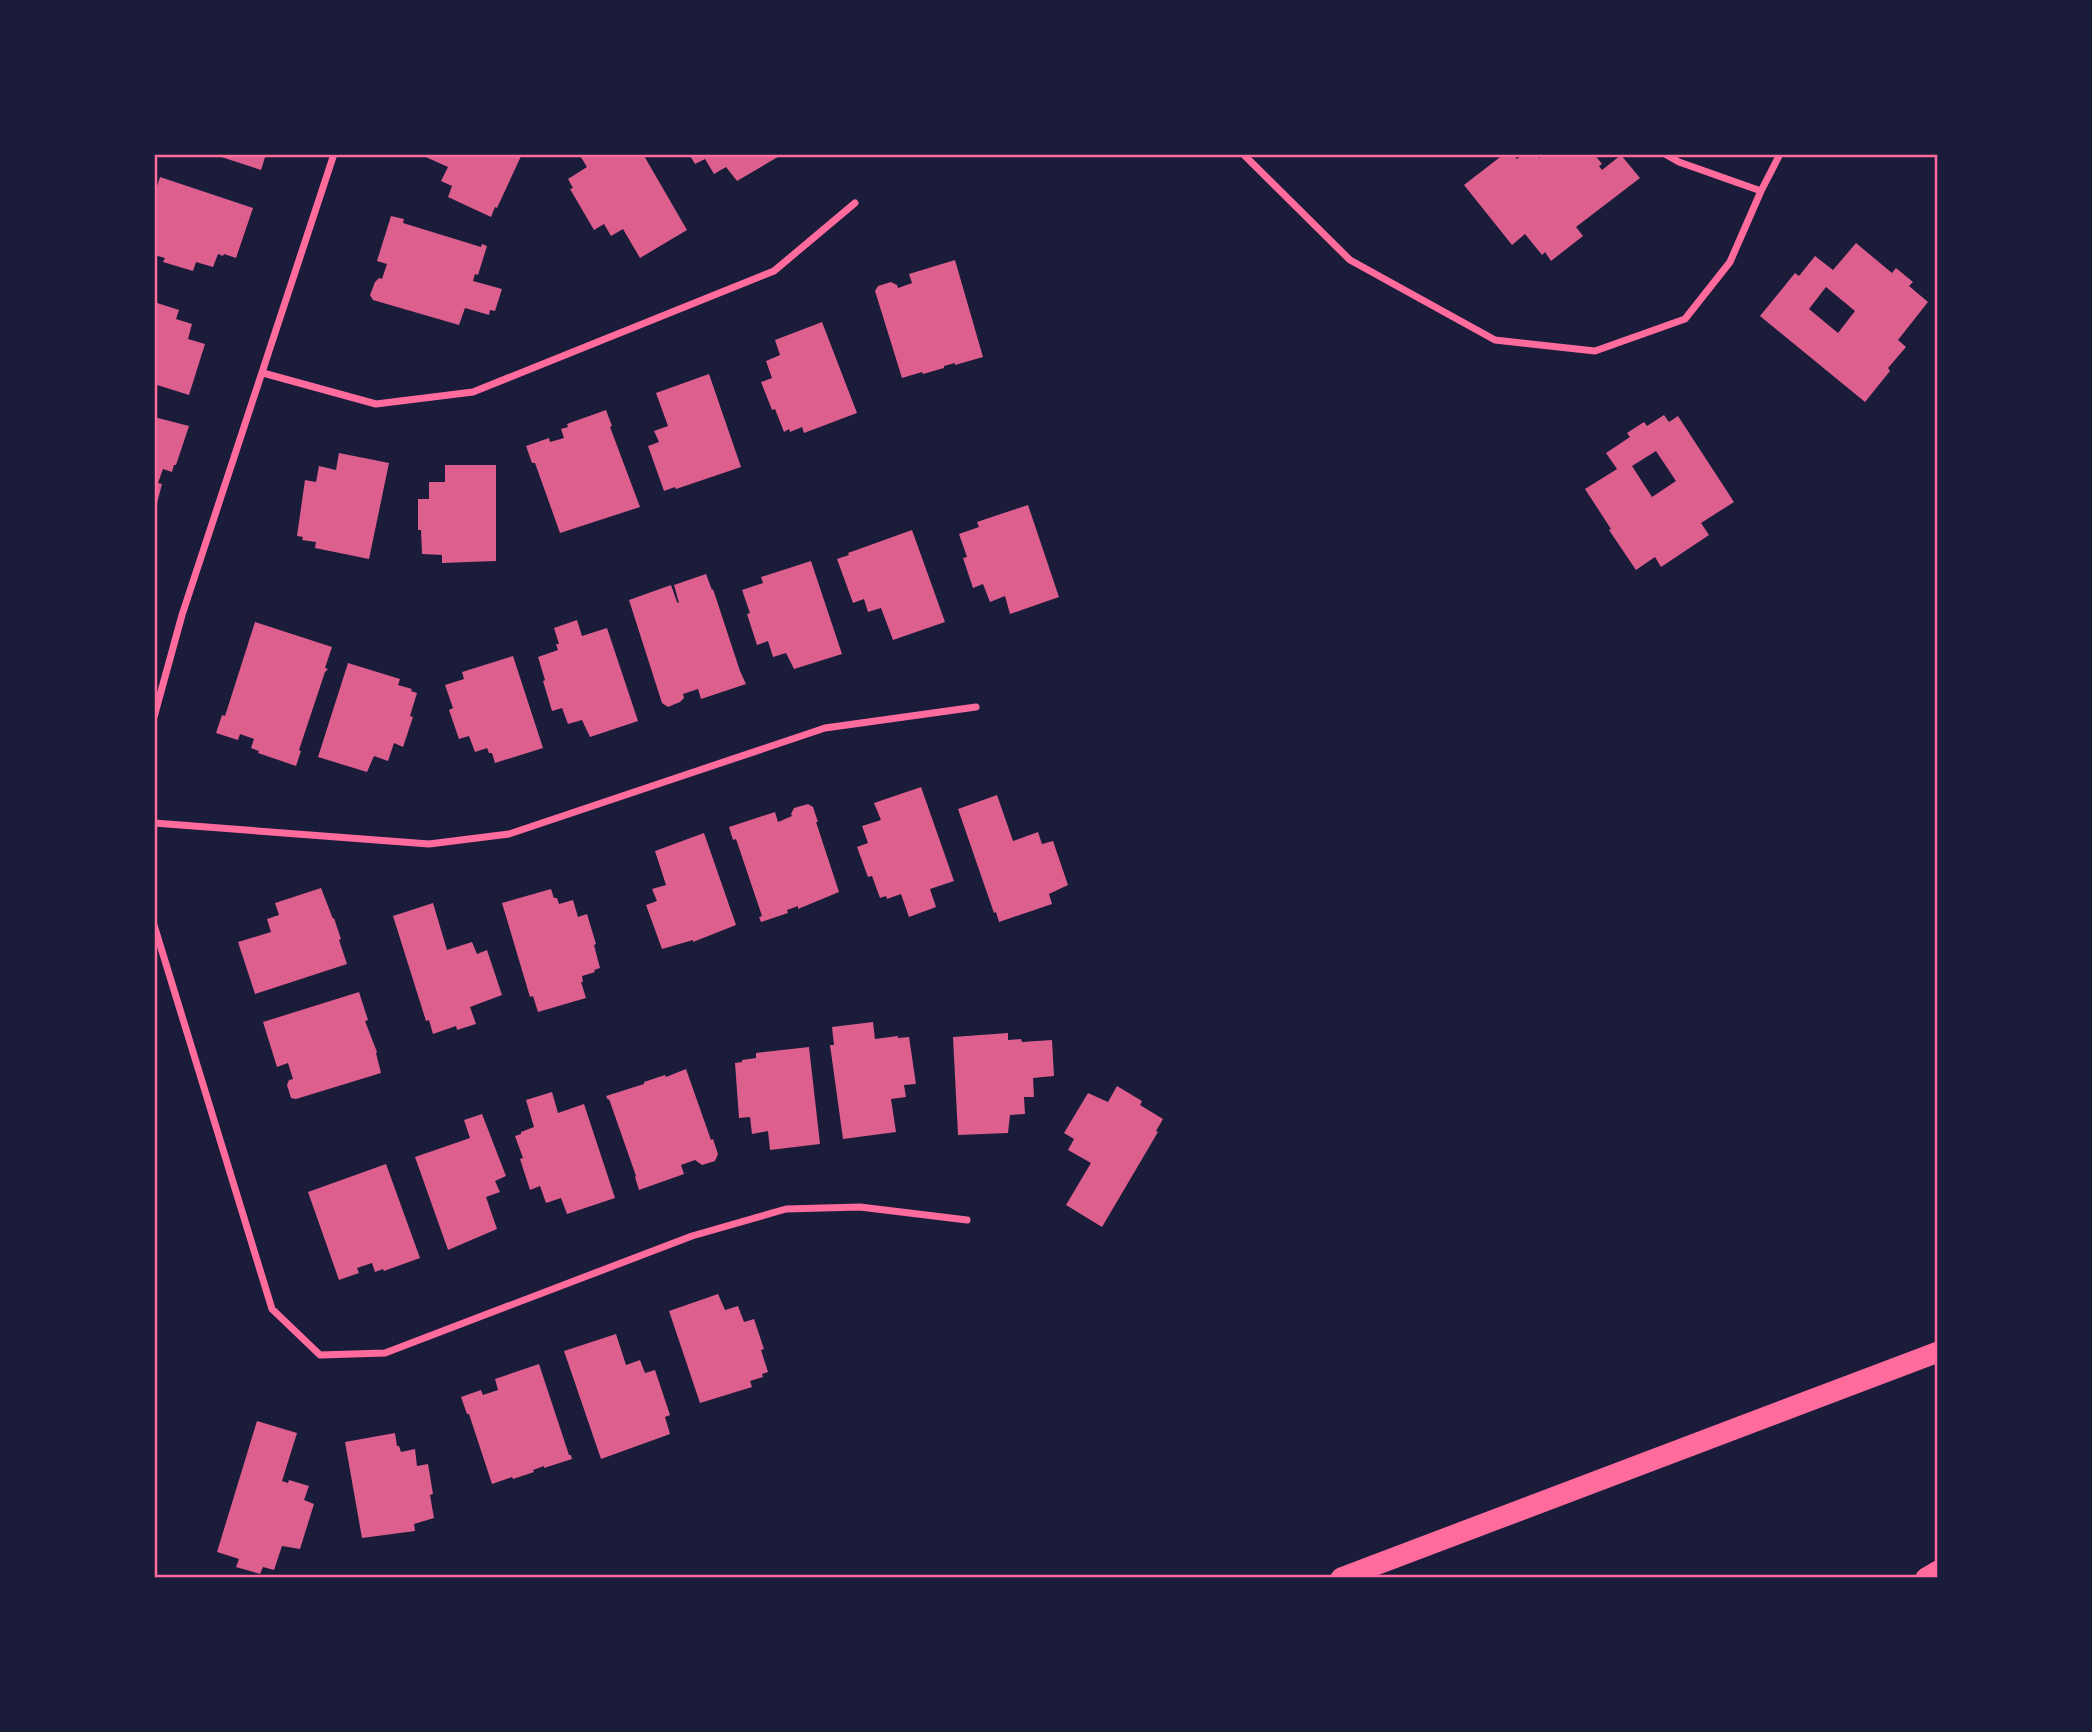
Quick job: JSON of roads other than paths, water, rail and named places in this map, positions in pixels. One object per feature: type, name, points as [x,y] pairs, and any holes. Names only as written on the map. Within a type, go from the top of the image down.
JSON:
[{"type":"highway","points":[[1341,1578],[1938,1352]]},
{"type":"highway","points":[[1926,1578],[1938,1571]]},
{"type":"street","points":[[154,717],[183,615],[334,154]]},
{"type":"street","points":[[1243,154],[1350,260],[1495,340],[1595,351],[1685,319],[1730,262],[1780,154]]},
{"type":"street","points":[[1665,154],[1679,162],[1761,191]]},
{"type":"street","points":[[263,373],[376,404],[473,392],[774,271],[855,203]]},
{"type":"street","points":[[154,823],[429,844],[509,834],[825,728],[976,707]]},
{"type":"street","points":[[154,925],[272,1308],[320,1354],[385,1353],[692,1236],[786,1209],[860,1207],[967,1220]]}]
